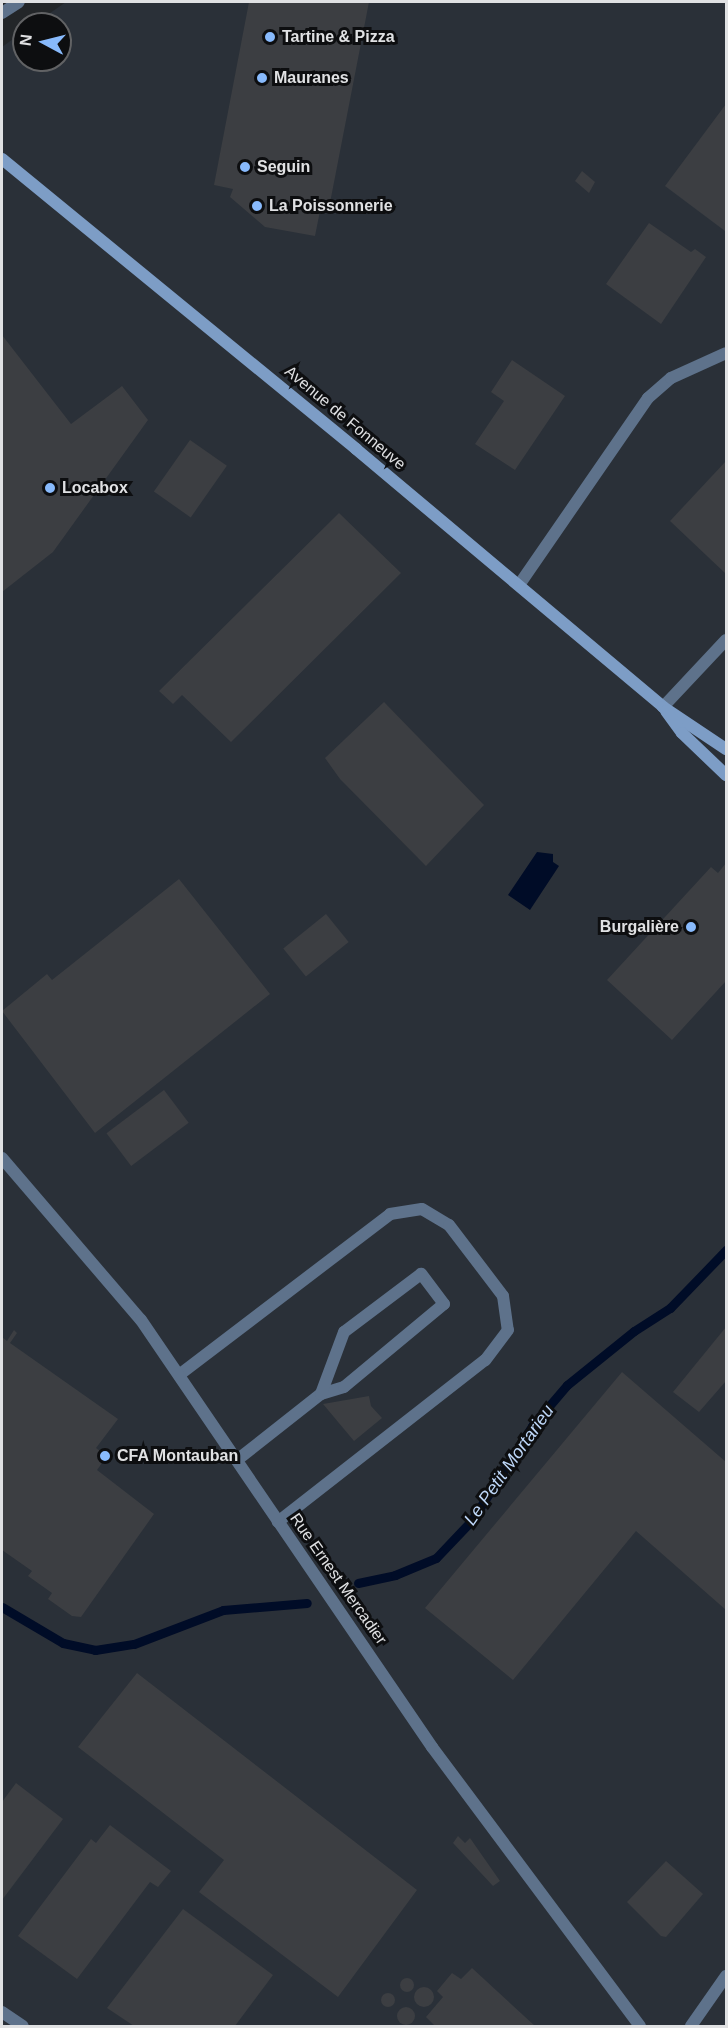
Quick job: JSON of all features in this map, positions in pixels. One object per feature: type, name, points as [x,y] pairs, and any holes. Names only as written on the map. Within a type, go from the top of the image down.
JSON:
[{"type":"street","points":[[2,13],[19,2]]},
{"type":"street","name":"Avenue de Fonneuve","points":[[2,159],[519,585],[663,707],[726,749]]},
{"type":"street","points":[[519,585],[648,398],[671,378],[726,353]]},
{"type":"street","points":[[663,707],[726,640]]},
{"type":"street","name":"Avenue de Fonneuve","points":[[663,707],[682,733],[726,775]]},
{"type":"street","name":"Rue Ernest Mercadier","points":[[2,1158],[141,1320],[432,1748],[640,2026]]},
{"type":"street","points":[[179,1375],[390,1214],[422,1209],[449,1225],[503,1296],[508,1330],[485,1360],[278,1522]]},
{"type":"street","points":[[237,1460],[321,1394],[344,1386],[444,1304],[421,1274],[344,1332],[321,1394]]},
{"type":"street","points":[[691,2026],[726,1976]]},
{"type":"street","points":[[2,2012],[23,2026]]},
{"type":"shaded area","points":[[66,2],[726,2],[726,2026],[2,2026],[2,47],[12,40],[12,72],[72,72],[72,12],[51,12]]},
{"type":"water","points":[[537,852],[553,854],[553,862],[559,866],[530,910],[508,895]]},
{"type":"building","points":[[249,2],[369,2],[329,208],[321,206],[315,236],[265,227],[230,197],[233,189],[214,185]]},
{"type":"building","points":[[726,104],[726,229],[725,231],[665,186]]},
{"type":"building","points":[[582,171],[595,182],[589,193],[575,181]]},
{"type":"building","points":[[649,223],[691,252],[695,249],[706,257],[661,324],[606,284]]},
{"type":"building","name":"Locabox","points":[[2,335],[71,424],[122,386],[148,420],[53,552],[2,592]]},
{"type":"building","points":[[512,360],[565,396],[515,470],[475,444],[504,401],[491,392]]},
{"type":"building","points":[[190,440],[227,466],[191,517],[154,492]]},
{"type":"building","points":[[726,461],[726,574],[670,521]]},
{"type":"building","points":[[339,513],[401,573],[231,742],[182,695],[173,704],[159,691]]},
{"type":"building","points":[[384,702],[484,805],[426,866],[340,779],[325,758]]},
{"type":"building","name":"Burgalière","points":[[726,863],[726,981],[672,1040],[607,980],[711,867],[718,873]]},
{"type":"building","points":[[179,879],[270,994],[95,1133],[2,1011],[47,974],[52,980]]},
{"type":"building","points":[[326,914],[349,942],[306,977],[283,949]]},
{"type":"building","points":[[164,1090],[189,1123],[131,1166],[106,1133]]},
{"type":"building","points":[[726,1327],[726,1381],[699,1412],[673,1392]]},
{"type":"building","points":[[14,1330],[17,1333],[10,1343],[118,1419],[96,1448],[107,1456],[97,1470],[154,1514],[81,1617],[72,1616],[48,1599],[52,1593],[28,1576],[32,1571],[2,1550],[2,1337],[7,1341]]},
{"type":"building","points":[[622,1372],[726,1462],[726,1610],[636,1531],[513,1680],[425,1608]]},
{"type":"building","points":[[369,1396],[371,1406],[382,1418],[354,1441],[323,1404]]},
{"type":"building","points":[[137,1673],[417,1890],[338,1997],[199,1892],[224,1860],[78,1747]]},
{"type":"building","points":[[16,1783],[63,1819],[2,1900],[2,1802]]},
{"type":"building","points":[[110,1825],[171,1871],[158,1887],[150,1882],[77,1979],[18,1936],[91,1839],[96,1843]]},
{"type":"building","points":[[458,1836],[465,1843],[470,1838],[500,1881],[493,1886],[453,1843]]},
{"type":"building","points":[[666,1861],[703,1894],[666,1937],[661,1936],[627,1902]]},
{"type":"building","points":[[183,1909],[273,1975],[235,2026],[134,2026],[107,2008]]},
{"type":"building","points":[[472,1968],[535,2026],[435,2026],[426,2017],[443,1997],[437,1991],[452,1973],[461,1979]]},
{"type":"building","points":[[407,1978],[412,1980],[414,1985],[412,1990],[407,1992],[402,1990],[400,1985],[402,1980]]},
{"type":"building","points":[[424,1987],[431,1990],[434,1997],[431,2004],[424,2007],[417,2004],[414,1997],[417,1990]]},
{"type":"building","points":[[385,1993],[391,1993],[395,2000],[391,2007],[385,2007],[381,2003],[381,1997]]},
{"type":"building","points":[[402,2007],[410,2007],[415,2012],[413,2023],[402,2025],[397,2020],[397,2012]]},
{"type":"waterway","name":"Le Petit Mortarieu","points":[[358,1583],[395,1575],[436,1558],[472,1520],[532,1426],[567,1385],[634,1331],[670,1308],[726,1250]]},
{"type":"waterway","name":"Le Petit Mortarieu","points":[[2,1607],[63,1643],[95,1650],[134,1644],[223,1610],[307,1603]]},
{"type":"place","name":"Tartine & Pizza","points":[[270,37]]},
{"type":"place","name":"Mauranes","points":[[262,78]]},
{"type":"place","name":"Seguin","points":[[245,167]]},
{"type":"place","name":"La Poissonnerie","points":[[257,206]]},
{"type":"place","name":"Locabox","points":[[50,488]]},
{"type":"place","name":"Burgalière","points":[[691,927]]},
{"type":"place","name":"CFA Montauban","points":[[105,1456]]}]
